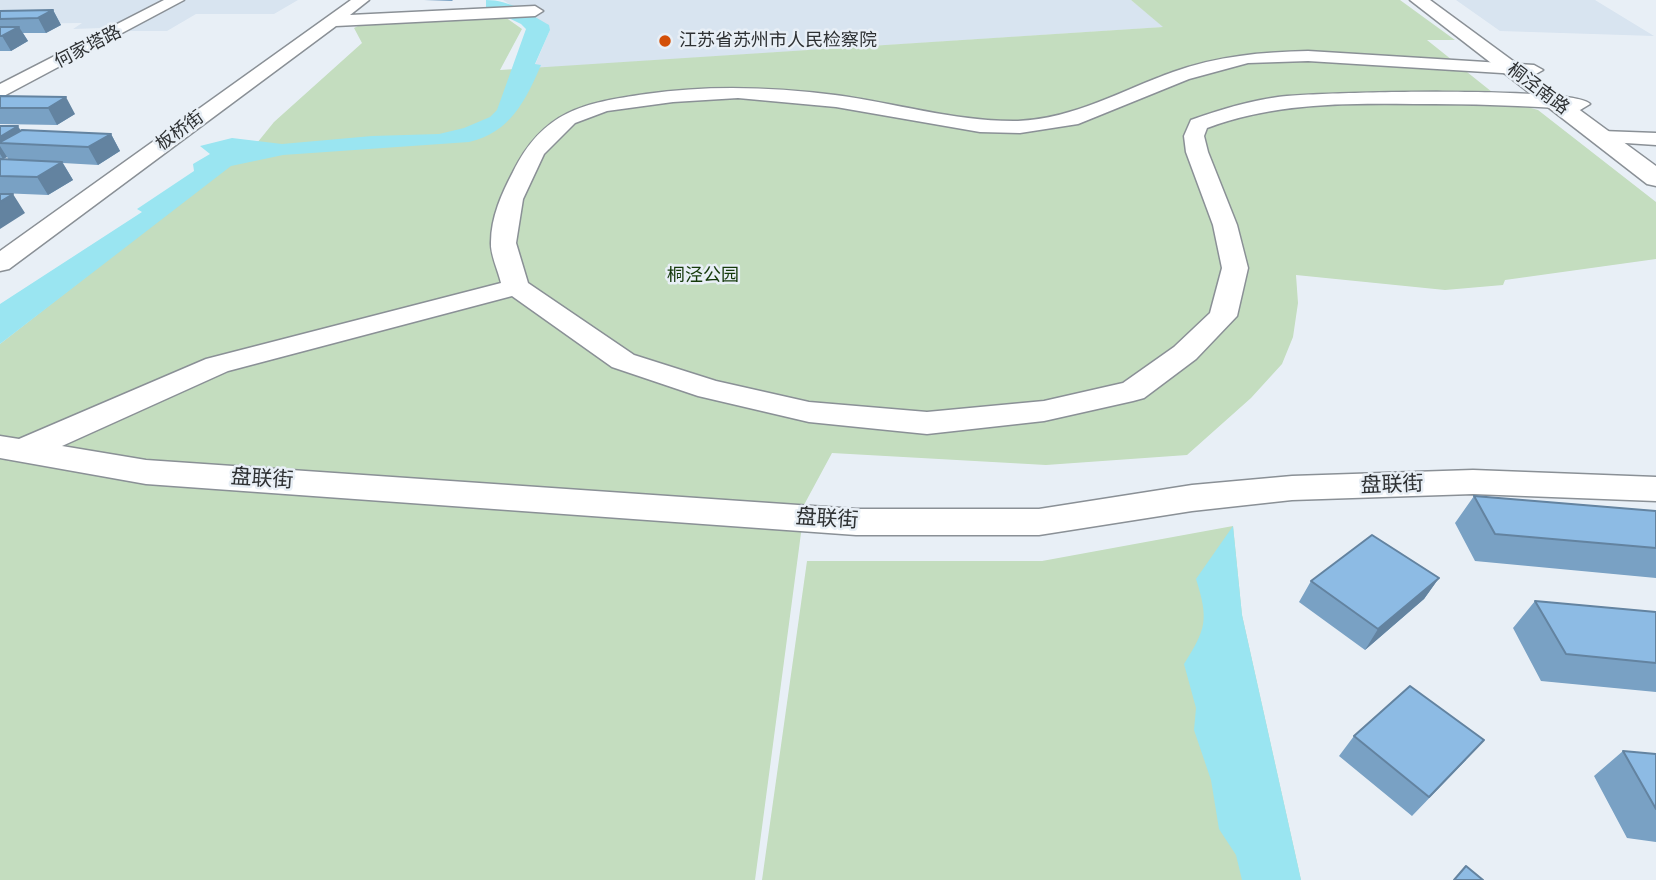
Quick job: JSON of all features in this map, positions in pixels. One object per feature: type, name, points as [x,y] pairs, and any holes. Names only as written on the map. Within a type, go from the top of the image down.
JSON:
[{"type":"main road","name":"桐泾南路","points":[[1419,0],[1523,69]]},
{"type":"main road","name":"桐泾南路","points":[[1437,0],[1567,103],[1602,137],[1656,178]]},
{"type":"main road","name":"桐泾南路","points":[[1567,103],[1628,138],[1656,159]]},
{"type":"street","name":"何家塔路","points":[[0,92],[176,0]]},
{"type":"street","name":"板桥街","points":[[0,263],[361,0]]},
{"type":"street","points":[[330,21],[535,11]]},
{"type":"street","points":[[1523,69],[1308,56],[1248,58],[1182,75],[1071,120],[1020,127],[956,123],[836,101],[738,92],[673,96],[603,106],[568,119],[534,151],[511,199],[503,243],[516,287],[623,361],[709,389],[809,412],[927,423],[1044,411],[1133,391],[1185,353],[1223,316],[1235,268],[1225,225],[1197,152],[1194,136],[1198,124],[1222,114],[1279,101],[1304,99],[1514,99],[1567,103]]},
{"type":"street","points":[[1602,137],[1656,139]]},
{"type":"street","points":[[11,449],[217,365],[516,287]]},
{"type":"street","name":"盘联街","points":[[11,449],[146,472],[856,522],[1040,522],[1192,498],[1292,488],[1473,482],[1656,489]]},
{"type":"shaded area","points":[[0,0],[298,0],[274,14],[196,14],[167,31],[126,31],[132,27],[73,29],[82,23],[0,24]]},
{"type":"shaded area","points":[[503,0],[1131,0],[1164,27],[540,68],[540,65],[535,65],[550,30]]},
{"type":"shaded area","points":[[1456,0],[1595,0],[1654,36],[1500,31]]},
{"type":"green space","name":"桐泾公园","points":[[1131,0],[1400,0],[1455,40],[1427,40],[1502,100],[1538,110],[1656,202],[1656,259],[1505,280],[1503,285],[1445,290],[1296,275],[1298,303],[1293,337],[1282,364],[1251,398],[1187,455],[1046,465],[832,453],[805,503],[755,880],[0,880],[0,344],[257,143],[274,122],[362,43],[354,28],[362,24],[505,17],[522,29],[500,70],[1163,27]]},
{"type":"green space","points":[[1233,526],[1242,615],[1301,880],[762,880],[807,561],[1042,561]]},
{"type":"water","points":[[486,0],[519,8],[549,25],[550,30],[535,64],[541,65],[529,91],[515,113],[495,131],[469,142],[283,155],[231,166],[0,344],[0,304],[142,212],[137,209],[194,171],[193,164],[210,154],[200,146],[232,138],[282,144],[372,136],[439,134],[464,128],[490,117],[497,110],[526,29],[486,7]]},
{"type":"water","points":[[1233,526],[1242,615],[1301,880],[1242,880],[1236,855],[1219,829],[1211,780],[1194,730],[1196,708],[1184,664],[1197,642],[1203,624],[1203,605],[1196,579]]},
{"type":"building","points":[[53,10],[38,18],[0,19],[0,11]]},
{"type":"building","points":[[0,27],[19,27],[0,36]]},
{"type":"building","points":[[0,96],[66,97],[48,108],[0,108]]},
{"type":"building","points":[[0,126],[18,126],[0,137]]},
{"type":"building","points":[[22,130],[111,134],[88,147],[0,143]]},
{"type":"building","points":[[0,159],[62,162],[37,177],[0,176]]},
{"type":"building","points":[[0,194],[13,194],[0,202]]},
{"type":"building","points":[[1474,496],[1656,511],[1656,548],[1495,534]]},
{"type":"building","points":[[1372,535],[1439,578],[1378,629],[1311,581]]},
{"type":"building","points":[[1535,601],[1656,612],[1656,663],[1566,654]]},
{"type":"building","points":[[1410,686],[1484,740],[1429,797],[1354,736]]},
{"type":"building","points":[[1623,751],[1656,754],[1656,809]]},
{"type":"building","points":[[1466,866],[1483,880],[1454,880]]},
{"type":"place","name":"江苏省苏州市人民检察院","points":[[665,41]]}]
